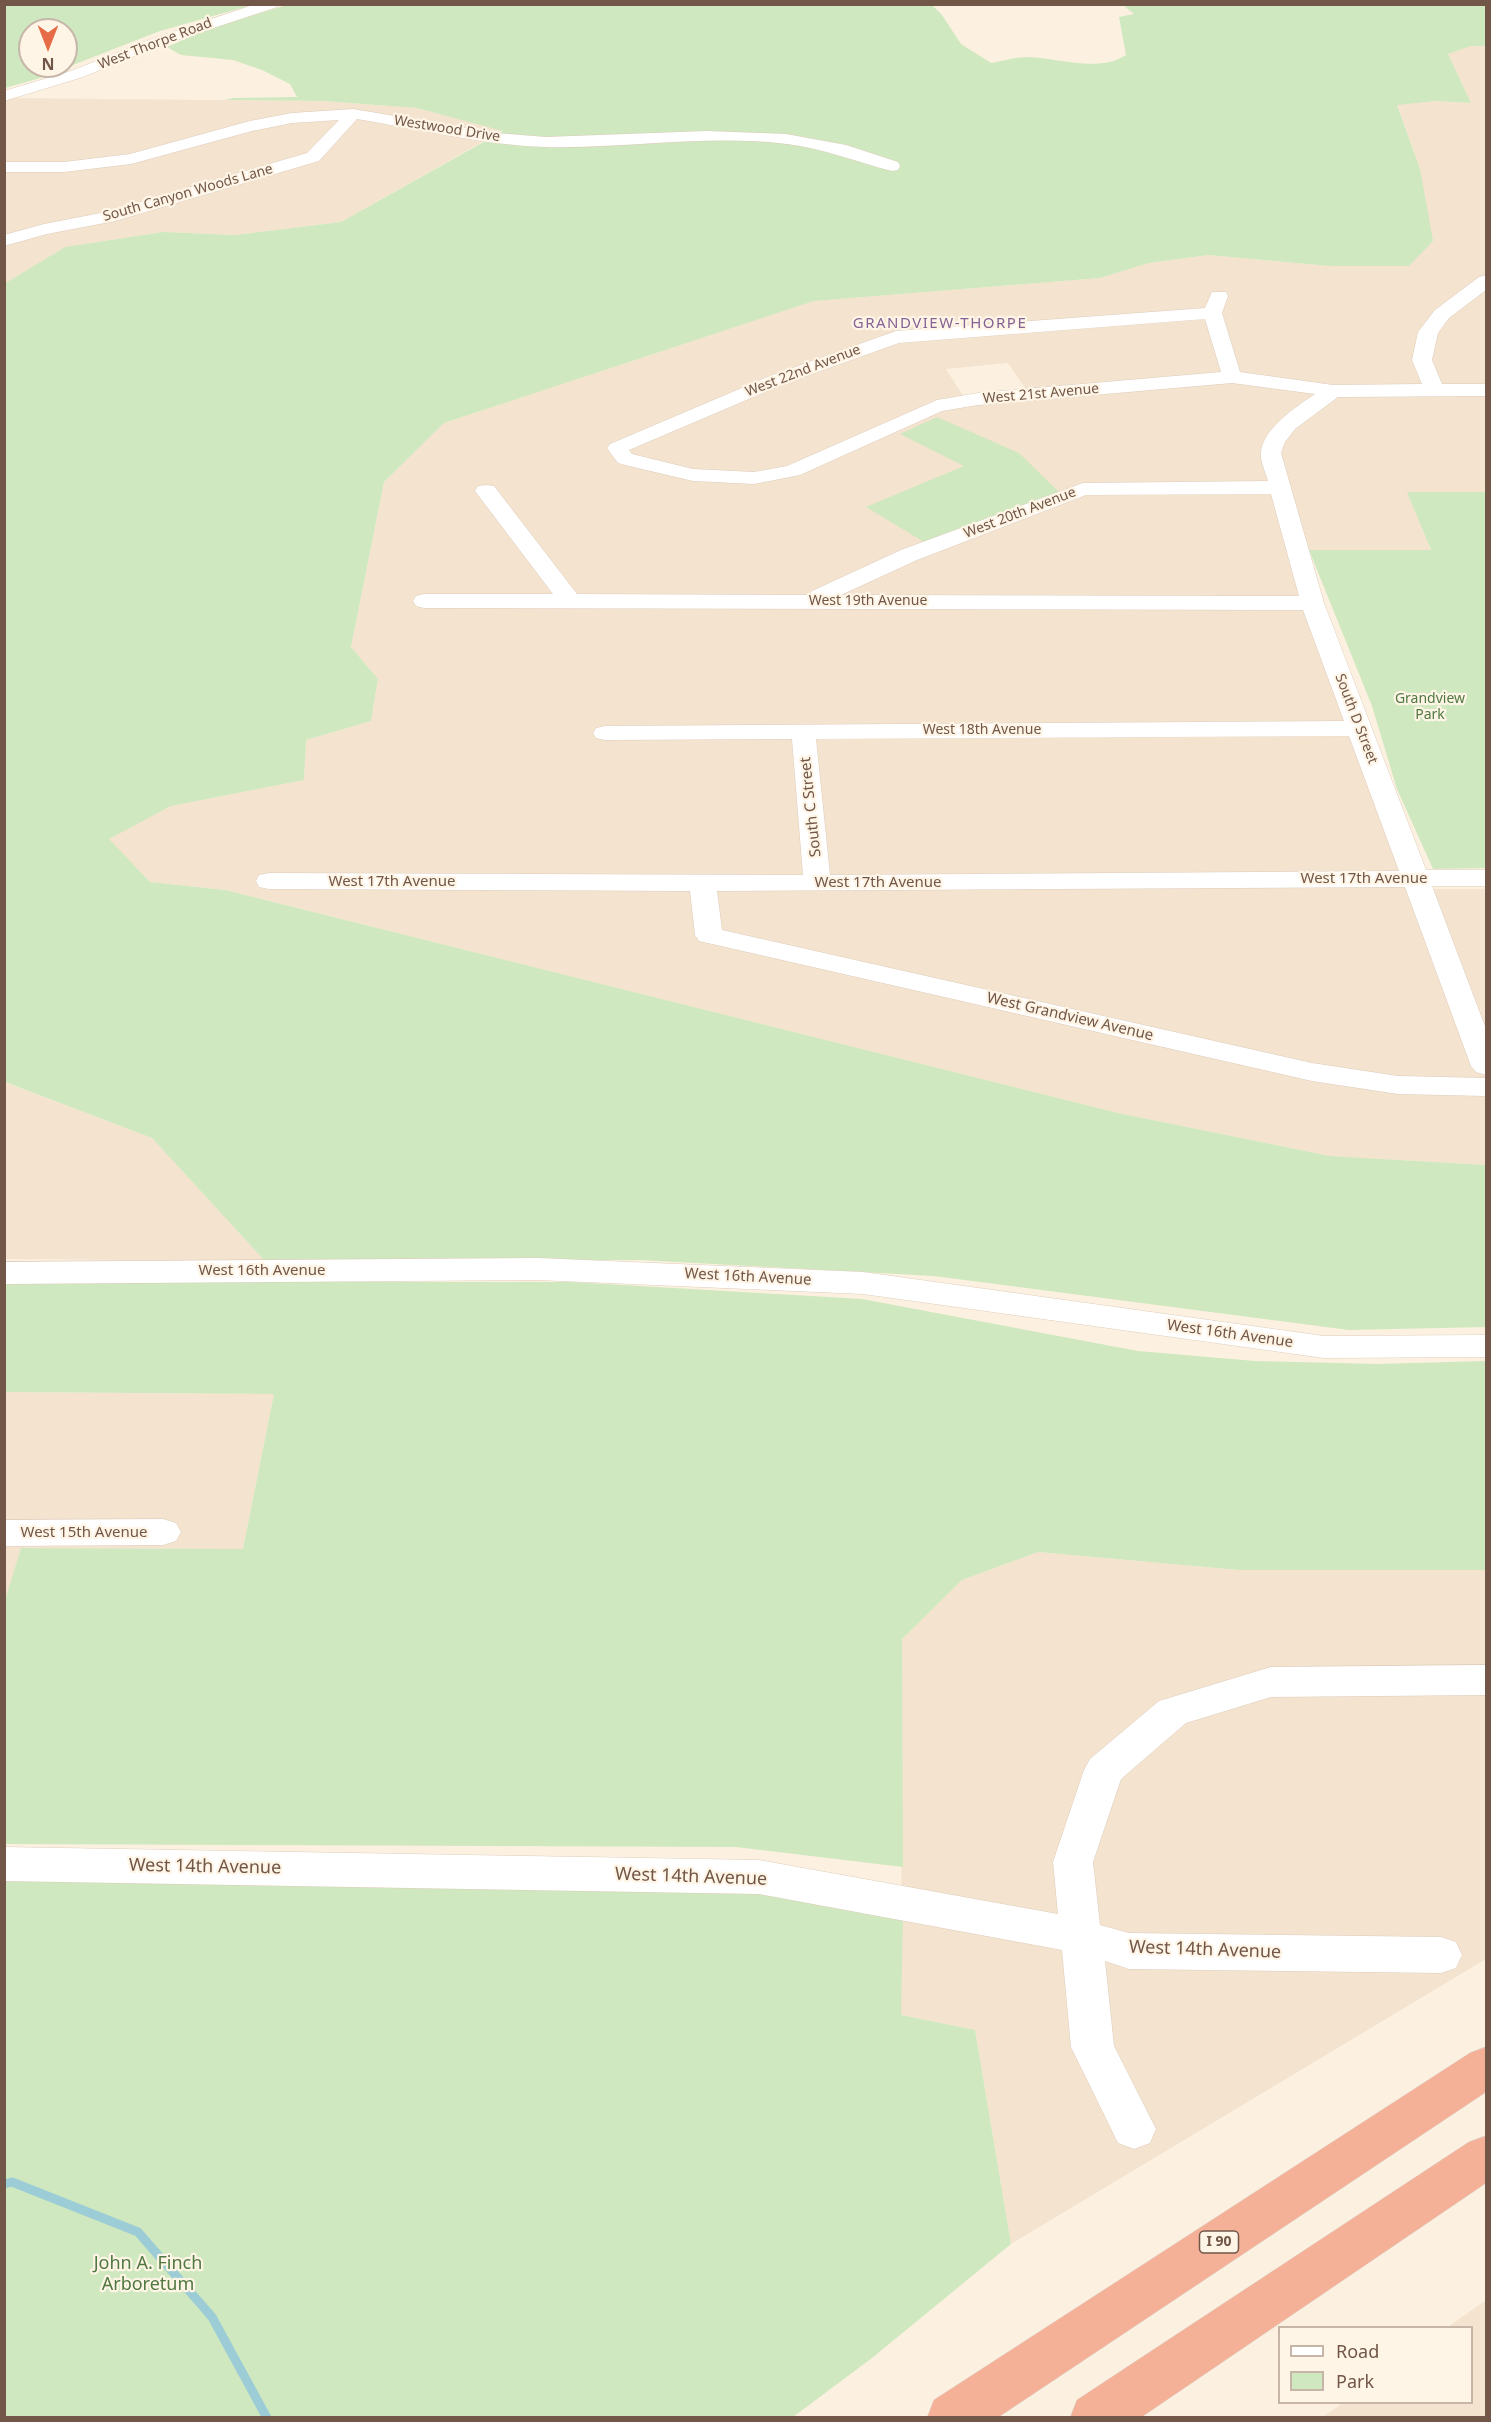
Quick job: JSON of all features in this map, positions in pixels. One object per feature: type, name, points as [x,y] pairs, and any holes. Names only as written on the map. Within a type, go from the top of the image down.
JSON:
[{"type":"highway","name":"I 90","points":[[952,2418],[1486,2067]]},
{"type":"highway","points":[[1095,2418],[1486,2157]]},
{"type":"street","name":"West Thorpe Road","points":[[4,96],[77,74],[154,43],[272,4]]},
{"type":"street","name":"Westwood Drive","points":[[4,168],[64,167],[131,159],[250,126],[292,118],[353,114],[496,138],[546,142],[707,136],[786,139],[840,149],[892,166]]},
{"type":"street","name":"South Canyon Woods Lane","points":[[4,241],[44,229],[109,217],[313,157],[353,114]]},
{"type":"street","points":[[1434,390],[1422,360],[1428,332],[1442,314],[1486,281]]},
{"type":"street","name":"West 22nd Avenue","points":[[617,448],[777,380],[896,337],[1216,304],[1232,377]]},
{"type":"street","name":"West 21st Avenue","points":[[617,448],[625,459],[693,475],[754,478],[793,471],[937,406],[978,399],[1232,377],[1334,390],[1486,390]]},
{"type":"street","name":"South D Street","points":[[1334,390],[1285,424],[1275,440],[1271,453],[1312,603],[1486,1066]]},
{"type":"street","name":"West 20th Avenue","points":[[811,600],[909,555],[1083,489],[1279,487]]},
{"type":"street","points":[[486,491],[570,601]]},
{"type":"street","name":"West 19th Avenue","points":[[424,602],[811,600],[1312,603]]},
{"type":"street","name":"West 18th Avenue","points":[[605,733],[1360,728]]},
{"type":"street","name":"South C Street","points":[[802,731],[812,796],[817,883]]},
{"type":"street","name":"West 17th Avenue","points":[[269,881],[817,883],[1486,878]]},
{"type":"street","name":"West Grandview Avenue","points":[[702,882],[709,935],[1312,1072],[1398,1085],[1486,1087]]},
{"type":"street","name":"West 16th Avenue","points":[[4,1273],[538,1269],[863,1283],[1324,1347],[1486,1346]]},
{"type":"street","name":"West 15th Avenue","points":[[4,1533],[163,1532]]},
{"type":"street","points":[[1134,2129],[1093,2046],[1073,1862],[1104,1770],[1173,1712],[1271,1682],[1486,1680]]},
{"type":"street","name":"West 14th Avenue","points":[[4,1864],[759,1877],[1080,1936],[1129,1951],[1442,1954]]},
{"type":"shaded area","points":[[1471,46],[1486,46],[1486,492],[1408,493],[1431,551],[1288,550],[1412,889],[1486,889],[1486,1165],[1330,1156],[1118,1113],[225,890],[150,882],[108,839],[171,806],[304,780],[306,740],[371,721],[378,679],[351,647],[384,482],[444,423],[814,301],[1100,278],[1149,263],[1208,255],[1329,266],[1420,169],[1397,104],[1436,101],[1471,103],[1448,54]],"holes":[[[1008,363],[1027,391],[964,397],[946,369]]]},
{"type":"shaded area","points":[[5,98],[323,101],[417,108],[503,130],[341,222],[235,235],[163,232],[65,247],[5,284]]},
{"type":"shaded area","points":[[4,1082],[152,1138],[265,1261],[5,1259]]},
{"type":"shaded area","points":[[5,1392],[274,1394],[243,1549],[21,1548],[5,1604]]},
{"type":"shaded area","points":[[1038,1552],[1239,1570],[1486,1570],[1486,1959],[1011,2244],[975,2030],[901,2015],[902,1639],[962,1580]]},
{"type":"shaded area","points":[[1486,2300],[1486,2417],[1322,2417],[1342,2404],[1473,2404],[1473,2326],[1449,2326]]},
{"type":"green space","points":[[5,4],[252,4],[160,31],[78,63],[78,18],[18,18],[18,78],[40,78],[5,88]]},
{"type":"green space","points":[[287,5],[932,5],[942,15],[961,44],[991,63],[1028,57],[1091,64],[1104,63],[1126,55],[1119,17],[1134,14],[1123,5],[1486,5],[1486,46],[1471,46],[1448,54],[1471,103],[1436,101],[1397,105],[1420,169],[1433,241],[1409,266],[1329,266],[1208,255],[1149,263],[1100,278],[814,301],[444,423],[384,482],[351,647],[378,679],[371,721],[306,740],[304,780],[171,806],[109,839],[150,882],[225,890],[1118,1113],[1330,1156],[1486,1165],[1486,1327],[1349,1330],[934,1276],[640,1260],[265,1261],[152,1138],[5,1082],[4,284],[65,247],[163,232],[235,235],[341,222],[503,131],[417,108],[323,101],[225,100],[297,97],[290,84],[262,70],[233,60],[181,55],[167,47],[205,30]]},
{"type":"green space","points":[[937,417],[1019,453],[1060,493],[924,542],[866,507],[964,466],[900,434]]},
{"type":"green space","name":"Grandview Park","points":[[1407,492],[1486,492],[1486,868],[1433,869],[1397,789],[1372,706],[1309,550],[1431,550]]},
{"type":"green space","points":[[5,1282],[571,1282],[862,1299],[1138,1351],[1255,1361],[1378,1364],[1486,1361],[1486,1570],[1239,1570],[1038,1552],[962,1580],[902,1639],[903,1867],[736,1847],[5,1844],[4,1604],[21,1548],[243,1549],[274,1394],[5,1392]]},
{"type":"green space","name":"John A. Finch Arboretum","points":[[5,1881],[629,1884],[777,1887],[903,1916],[901,2015],[975,2030],[1011,2244],[872,2358],[793,2417],[5,2418]]},
{"type":"waterway","points":[[4,2184],[12,2182],[138,2232],[212,2317],[267,2418]]},
{"type":"district","name":"GRANDVIEW-THORPE","points":[[940,324]]}]
